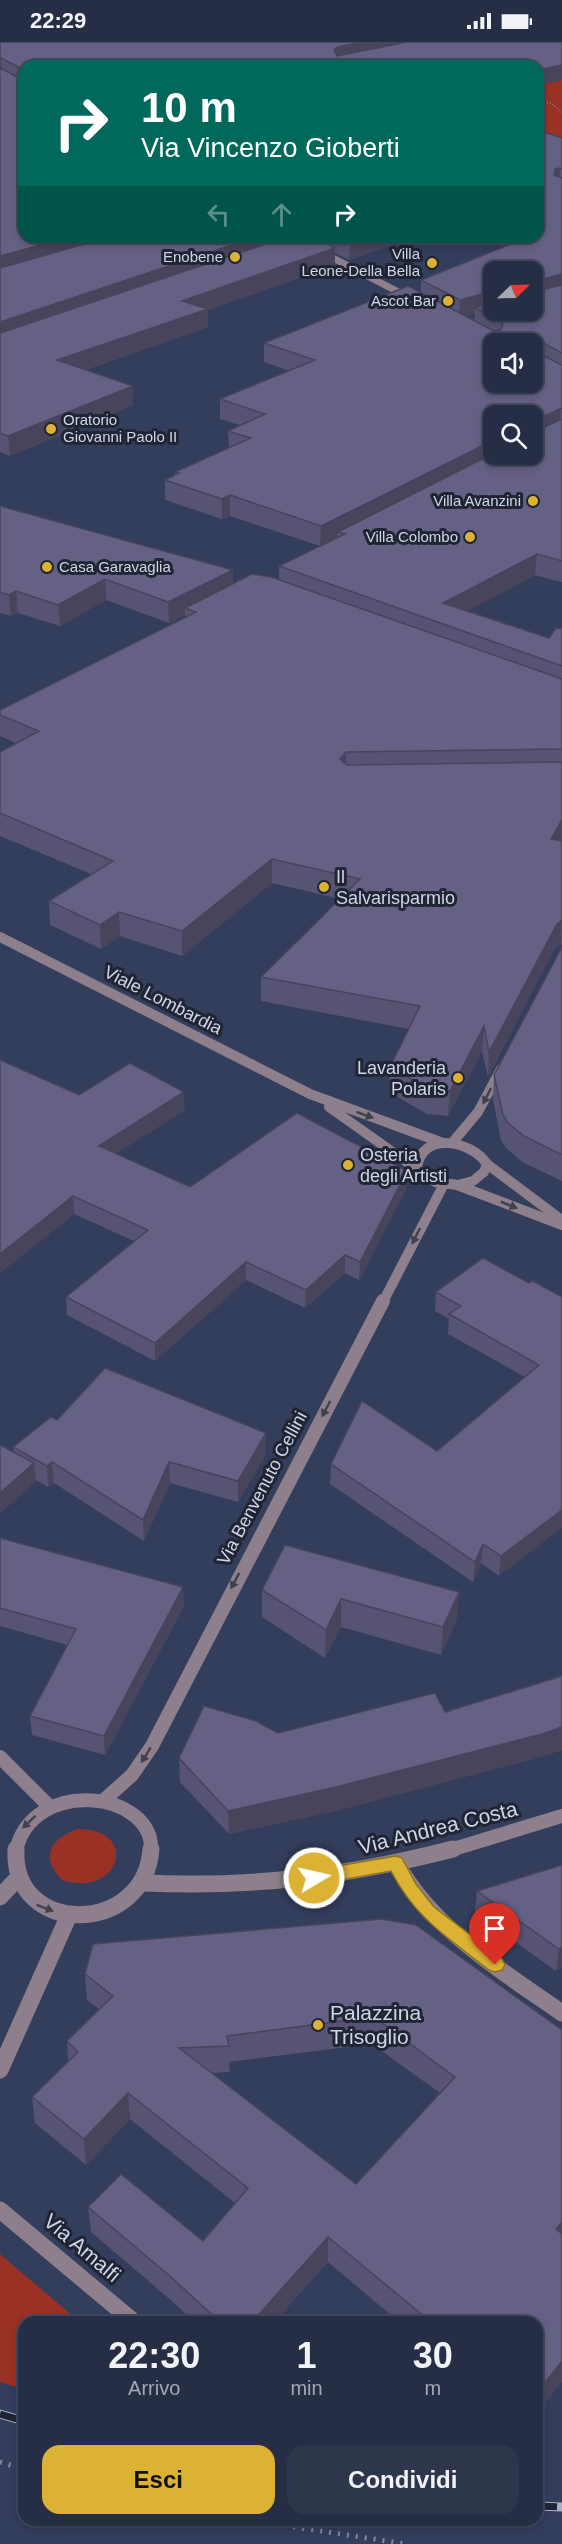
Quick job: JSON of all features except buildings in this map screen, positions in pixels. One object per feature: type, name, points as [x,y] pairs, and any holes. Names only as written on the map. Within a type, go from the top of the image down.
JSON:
[{"type":"street","points":[[290,248],[305,243],[422,304]]},
{"type":"street","name":"Viale Lombardia","points":[[0,938],[310,1094],[479,1152],[487,1164]]},
{"type":"street","points":[[417,1168],[416,1162],[422,1151],[448,1143],[478,1112],[504,1061]]},
{"type":"street","name":"Viale Lombardia","points":[[310,1094],[417,1168],[426,1178],[450,1185]]},
{"type":"street","points":[[450,1185],[481,1176],[487,1164],[562,1223]]},
{"type":"street","points":[[450,1185],[562,1223]]},
{"type":"street","name":"Via Benvenuto Cellini","points":[[104,1800],[132,1775],[152,1746],[450,1185]]},
{"type":"street","points":[[0,1757],[49,1806]]},
{"type":"street","points":[[67,1800],[104,1800],[121,1807],[137,1818],[148,1832],[153,1849],[151,1867],[144,1883],[119,1905],[86,1915],[69,1915],[36,1904],[24,1894],[15,1881],[10,1865],[12,1848],[19,1831],[32,1817],[49,1806],[67,1800]]},
{"type":"street","name":"Via Andrea Costa","points":[[144,1883],[228,1888],[277,1883],[396,1863],[473,1845],[562,1816]]},
{"type":"street","points":[[396,1863],[418,1901],[442,1926],[562,2013]]},
{"type":"street","points":[[0,1897],[15,1881]]},
{"type":"street","points":[[0,2070],[69,1915]]},
{"type":"street","name":"Via Amalfi","points":[[0,2210],[127,2316]]},
{"type":"path","points":[[544,102],[551,103],[562,112]]},
{"type":"path","points":[[0,2462],[18,2467]]},
{"type":"path","points":[[282,2526],[363,2541],[406,2544]]},
{"type":"shaded area","points":[[562,80],[562,149],[544,153],[544,84]]},
{"type":"shaded area","points":[[78,1829],[98,1832],[110,1840],[116,1851],[115,1862],[109,1872],[97,1880],[81,1883],[62,1880],[51,1864],[51,1849],[55,1843]]},
{"type":"shaded area","points":[[0,2254],[73,2316],[18,2316],[18,2387],[0,2382]]},
{"type":"railway","points":[[0,2414],[18,2419]]},
{"type":"railway","points":[[543,2506],[562,2507]]},
{"type":"place","name":"Enobene","points":[[235,257]]},
{"type":"place","name":"Villa Leone-Della Bella","points":[[432,263]]},
{"type":"place","name":"Ascot Bar","points":[[448,301]]},
{"type":"place","name":"Oratorio Giovanni Paolo II","points":[[51,429]]},
{"type":"place","name":"Villa Avanzini","points":[[533,501]]},
{"type":"place","name":"Villa Colombo","points":[[470,537]]},
{"type":"place","name":"Casa Garavaglia","points":[[47,567]]},
{"type":"place","name":"Il Salvarisparmio","points":[[324,887]]},
{"type":"place","name":"Lavanderia Polaris","points":[[458,1078]]},
{"type":"place","name":"Osteria degli Artisti","points":[[348,1165]]},
{"type":"place","name":"Palazzina Trisoglio","points":[[318,2025]]},
{"type":"route","points":[[314,1878],[396,1863],[410,1889],[428,1912],[442,1926],[495,1965]]}]
